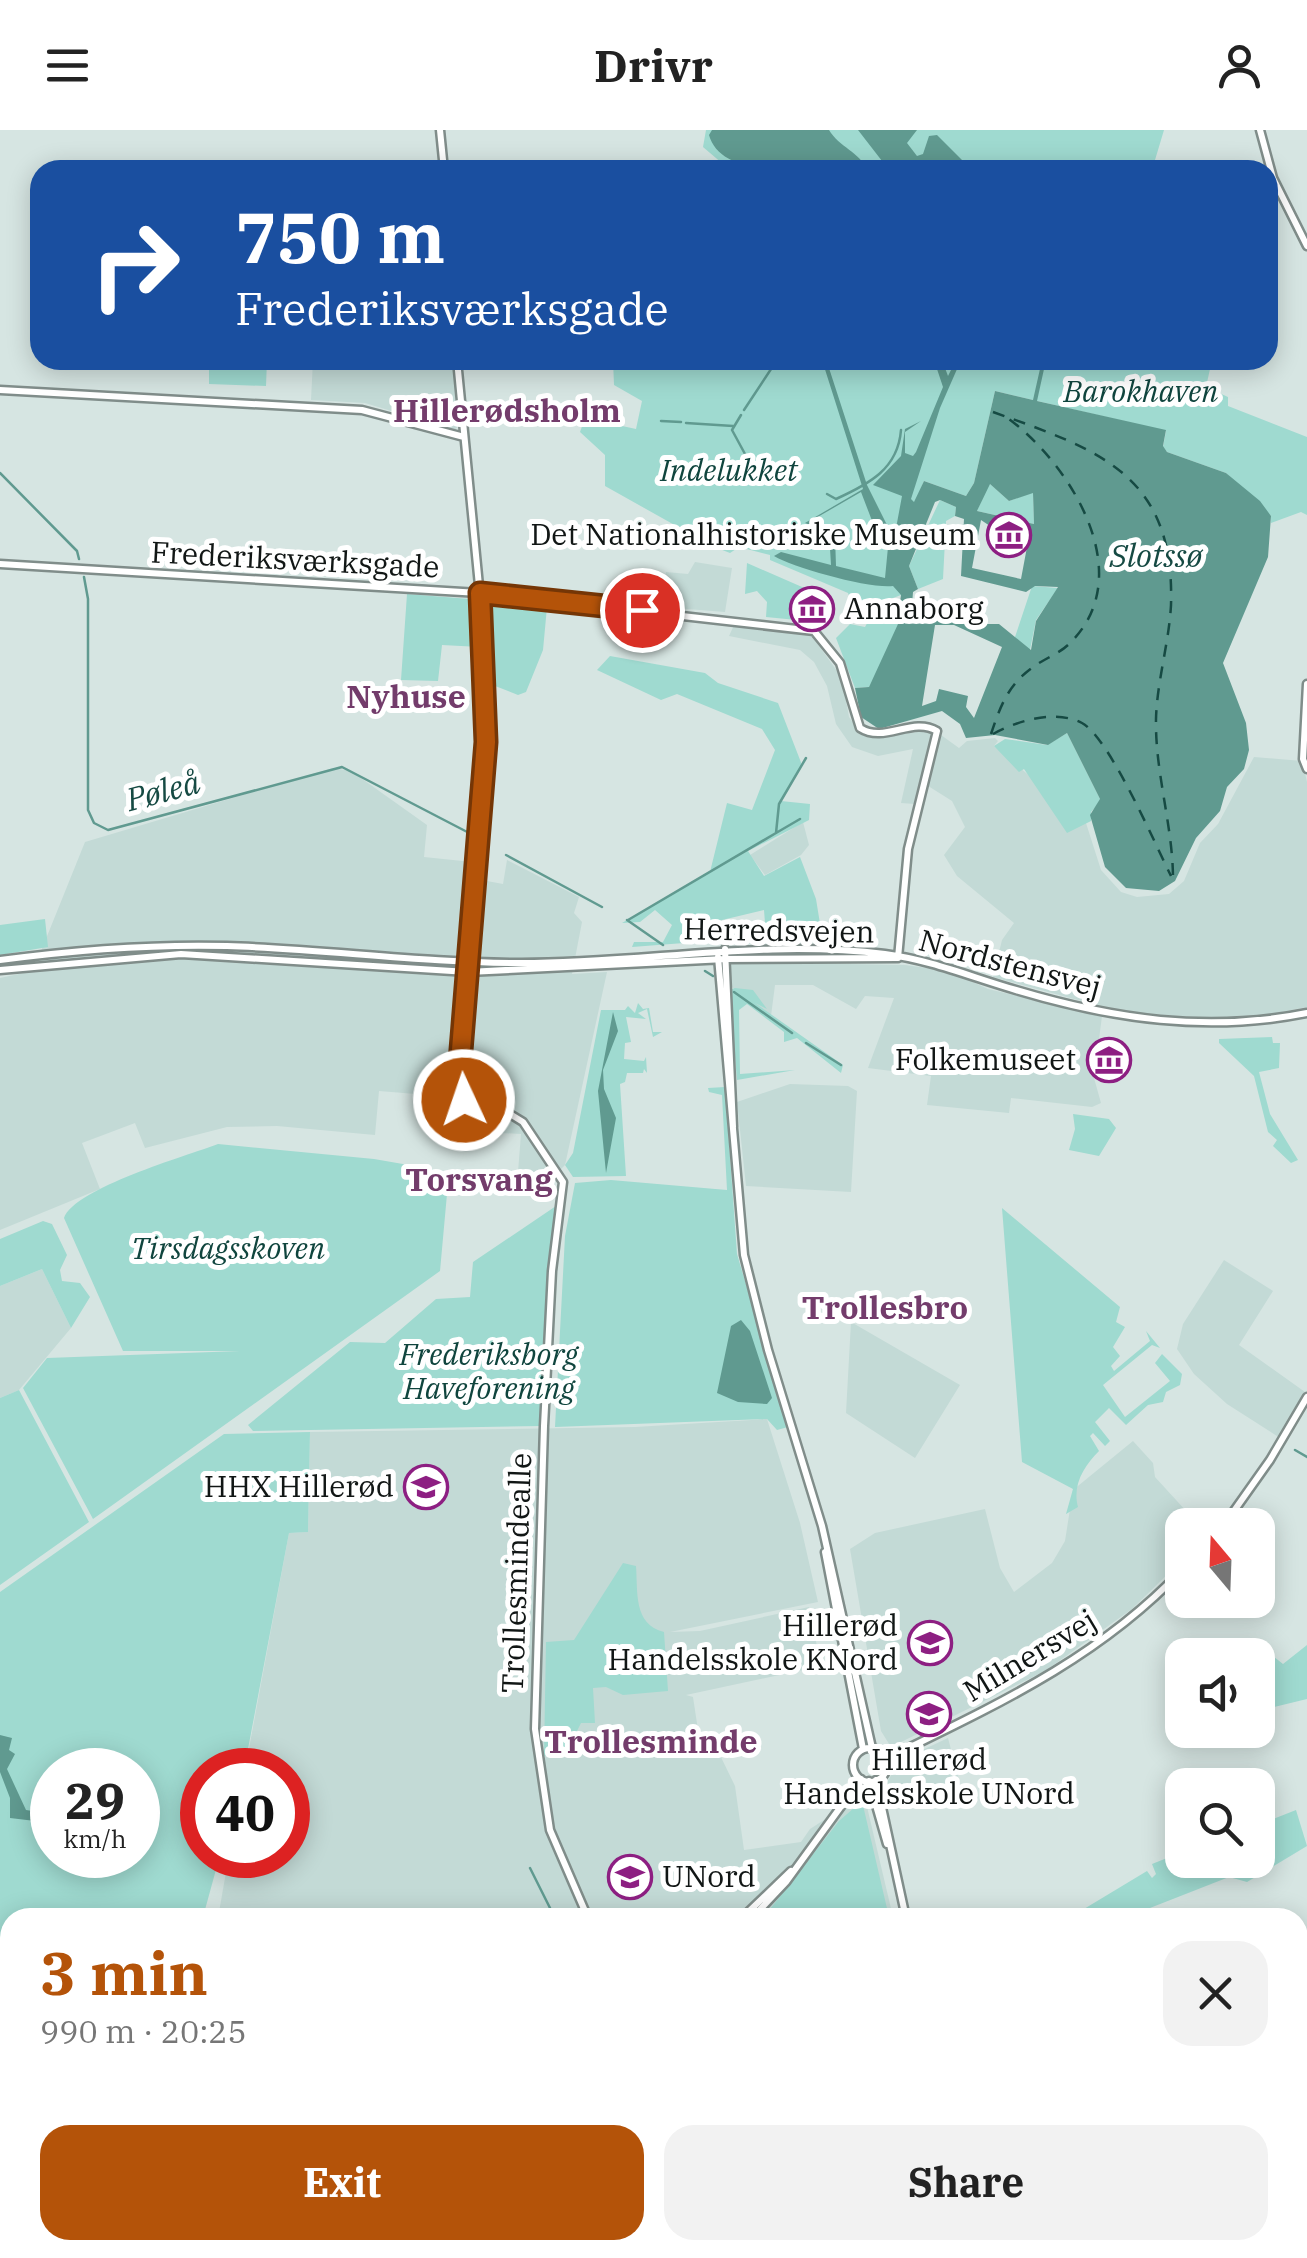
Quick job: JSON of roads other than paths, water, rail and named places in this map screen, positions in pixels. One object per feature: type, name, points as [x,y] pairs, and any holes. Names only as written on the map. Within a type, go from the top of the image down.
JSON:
[{"type":"street","points":[[440,130],[443,160]]},
{"type":"street","points":[[1260,130],[1268,160]]},
{"type":"street","points":[[1278,188],[1307,246]]},
{"type":"street","points":[[459,370],[480,593],[486,742],[468,972]]},
{"type":"street","points":[[0,390],[362,410],[464,438]]},
{"type":"street","name":"Frederiksværksgade","points":[[0,564],[480,593],[806,628],[830,648],[850,692],[855,718],[866,732],[935,728],[908,850],[898,958]]},
{"type":"street","points":[[1307,684],[1303,759],[1307,768]]},
{"type":"street","name":"Herredsvejen","points":[[0,960],[90,949],[181,945],[469,962],[536,963],[721,949],[816,950],[898,958]]},
{"type":"street","points":[[721,949],[740,1224],[751,1286],[822,1526],[853,1658],[867,1749]]},
{"type":"street","name":"Herredsvejen","points":[[0,970],[181,954],[468,972],[722,959],[898,958]]},
{"type":"street","name":"Nordstensvej","points":[[898,958],[946,965],[1018,991],[1110,1014],[1222,1026],[1307,1013]]},
{"type":"street","name":"Trollesmindealle","points":[[468,972],[458,1090],[469,1104],[518,1118],[558,1168],[564,1184],[552,1270],[535,1729],[550,1830],[584,1908]]},
{"type":"street","points":[[1236,1508],[1307,1397]]},
{"type":"street","points":[[760,1908],[869,1780],[885,1773],[886,1759],[867,1749],[844,1661],[822,1526]]},
{"type":"street","name":"Milnersvej","points":[[886,1759],[1030,1689],[1128,1622],[1165,1586]]},
{"type":"street","points":[[844,1661],[853,1658]]},
{"type":"street","points":[[867,1749],[853,1764],[869,1780],[904,1908]]},
{"type":"street","points":[[752,1908],[795,1866]]},
{"type":"water","points":[[712,130],[829,130],[861,160],[732,160],[718,151],[709,135]]},
{"type":"water","points":[[858,130],[917,130],[907,143],[917,156],[923,154],[929,136],[937,135],[962,160],[881,160]]},
{"type":"water","name":"Slotssø","points":[[825,370],[830,370],[867,485],[894,539],[902,496],[873,485],[901,456],[905,429],[921,421],[905,432],[905,453],[913,456],[916,452],[943,387],[937,370],[946,370],[948,376],[951,370],[957,370],[940,408],[911,499],[914,502],[924,481],[966,496],[974,483],[995,391],[1033,400],[1040,370],[1044,370],[1037,401],[1166,430],[1163,446],[1167,452],[1226,473],[1260,501],[1271,516],[1268,557],[1223,663],[1246,723],[1249,750],[1244,769],[1227,787],[1220,811],[1196,838],[1175,881],[1159,891],[1126,888],[1105,867],[1090,815],[1100,799],[1067,733],[1048,745],[995,735],[966,738],[960,724],[942,711],[879,729],[861,717],[855,688],[869,687],[898,624],[903,624],[905,619],[898,615],[901,595],[893,586],[832,577],[774,556],[781,552],[831,565],[829,533],[835,536],[836,566],[885,578],[888,547],[879,539],[861,492],[809,522],[824,530],[805,523],[863,489]],"holes":[[[990,484],[1009,501],[1033,493],[1034,524],[977,511]],[[940,500],[956,507],[955,516],[964,519],[961,576],[1026,592],[1035,586],[1058,587],[1036,621],[1031,650],[999,624],[980,624],[981,620],[943,611],[937,619],[911,618],[913,592],[918,589],[909,566],[935,502]],[[981,520],[990,526],[1030,531],[1021,579],[972,568]],[[935,625],[954,625],[1002,647],[974,718],[966,707],[968,696],[939,689],[936,701],[922,706]]]},
{"type":"water","points":[[613,1012],[618,1031],[603,1070],[604,1089],[616,1118],[606,1173],[598,1091]]},
{"type":"water","points":[[741,1320],[750,1331],[772,1398],[767,1404],[738,1402],[717,1393],[731,1326]]},
{"type":"water","points":[[0,1735],[12,1738],[9,1750],[15,1754],[7,1769],[26,1810],[30,1811],[30,1820],[10,1818],[10,1798],[0,1772]]},
{"type":"waterway","points":[[744,410],[770,370]]},
{"type":"waterway","points":[[741,415],[732,430],[745,454]]},
{"type":"waterway","points":[[661,421],[681,422]]},
{"type":"waterway","points":[[686,423],[733,426]]},
{"type":"waterway","points":[[827,494],[836,499],[880,473],[894,455],[901,430]]},
{"type":"waterway","name":"Pøleå","points":[[0,473],[77,551],[79,559]]},
{"type":"waterway","name":"Pøleå","points":[[84,577],[88,599],[88,810],[94,823],[108,830],[342,767],[473,835]]},
{"type":"waterway","points":[[628,920],[776,833],[779,804],[806,758]]},
{"type":"waterway","points":[[776,833],[800,819]]},
{"type":"waterway","name":"Pøleå","points":[[506,855],[602,907]]},
{"type":"waterway","name":"Pøleå","points":[[627,920],[663,945]]},
{"type":"waterway","name":"Pøleå","points":[[705,971],[713,976]]},
{"type":"waterway","name":"Pøleå","points":[[734,992],[792,1033]]},
{"type":"waterway","name":"Pøleå","points":[[806,1043],[841,1065]]},
{"type":"waterway","name":"Pøleå","points":[[1295,1450],[1307,1457]]},
{"type":"waterway","points":[[530,1868],[550,1908]]},
{"type":"place","name":"Det Nationalhistoriske Museum","points":[[1009,535]]},
{"type":"place","name":"Annaborg","points":[[812,609]]},
{"type":"place","name":"Folkemuseet","points":[[1109,1060]]},
{"type":"place","name":"HHX Hillerød","points":[[426,1487]]},
{"type":"place","name":"Hillerød Handelsskole KNord","points":[[930,1643]]},
{"type":"place","name":"Hillerød Handelsskole UNord","points":[[929,1714]]},
{"type":"place","name":"UNord","points":[[630,1877]]},
{"type":"district","name":"Hillerødsholm","points":[[507,411]]},
{"type":"district","name":"Nyhuse","points":[[406,697]]},
{"type":"district","name":"Torsvang","points":[[479,1180]]},
{"type":"district","name":"Trollesbro","points":[[885,1308]]},
{"type":"district","name":"Trollesminde","points":[[651,1742]]},
{"type":"park label","name":"Barokhaven","points":[[1141,392]]},
{"type":"park label","name":"Indelukket","points":[[729,471]]},
{"type":"park label","name":"Tirsdagsskoven","points":[[228,1249]]},
{"type":"park label","name":"Frederiksborg Haveforening","points":[[489,1372]]}]
